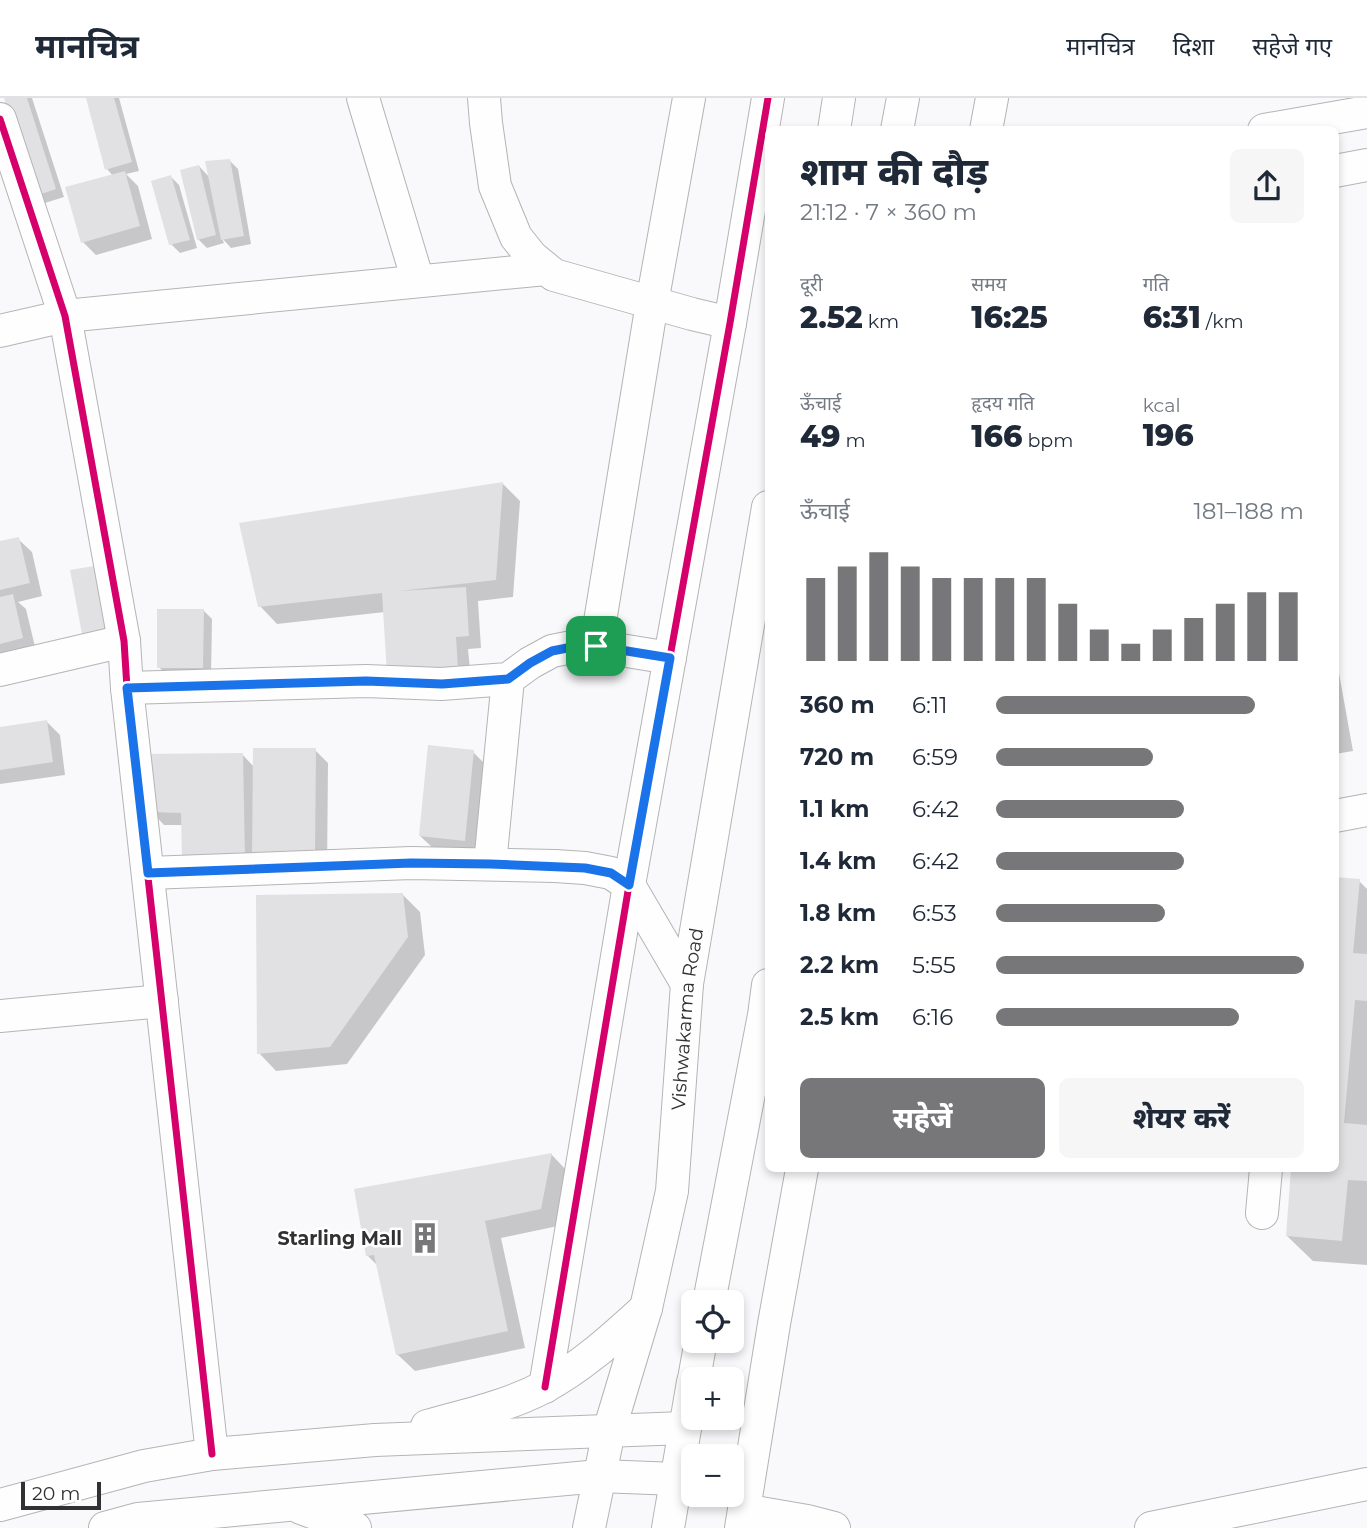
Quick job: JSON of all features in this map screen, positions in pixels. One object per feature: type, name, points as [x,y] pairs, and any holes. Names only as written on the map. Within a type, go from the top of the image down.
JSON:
[{"type":"street","points":[[363,98],[418,281]]},
{"type":"street","points":[[484,98],[495,187],[516,237],[532,257],[554,275],[712,319]]},
{"type":"street","points":[[596,646],[652,303],[689,98]]},
{"type":"street","points":[[545,1387],[608,875],[652,655],[712,319],[768,98]]},
{"type":"street","points":[[835,126],[839,98]]},
{"type":"street","points":[[898,126],[903,98]]},
{"type":"street","points":[[987,126],[992,98]]},
{"type":"street","points":[[1287,126],[1367,112]]},
{"type":"street","points":[[0,119],[65,316],[124,641],[212,1454]]},
{"type":"street","points":[[1339,170],[1367,165]]},
{"type":"street","points":[[0,331],[65,316],[546,269]]},
{"type":"street","name":"Vishwakarma Road","points":[[589,1528],[609,1431],[646,1308],[672,1191],[687,984],[765,525]]},
{"type":"street","points":[[0,670],[124,641]]},
{"type":"street","points":[[127,688],[366,681],[442,684],[508,679],[552,651],[572,647],[596,646],[652,655]]},
{"type":"street","points":[[490,864],[508,679]]},
{"type":"street","points":[[1339,815],[1367,810]]},
{"type":"street","points":[[148,873],[411,863],[490,864],[608,875],[687,984]]},
{"type":"street","points":[[0,1016],[162,1001]]},
{"type":"street","points":[[711,1290],[765,1015]]},
{"type":"street","points":[[801,1172],[742,1519],[807,1521],[834,1528]]},
{"type":"street","points":[[1262,1213],[1266,1172]]},
{"type":"street","points":[[375,1440],[509,1402],[545,1387],[597,1352],[646,1308]]},
{"type":"street","points":[[0,1505],[144,1466],[212,1454],[375,1440],[681,1428]]},
{"type":"street","points":[[668,1528],[684,1430]]},
{"type":"street","points":[[105,1528],[138,1519],[599,1476],[677,1479]]},
{"type":"street","points":[[1151,1528],[1367,1484]]},
{"type":"street","points":[[292,1505],[355,1528]]},
{"type":"building","points":[[4,98],[27,98],[56,189],[35,196]]},
{"type":"building","points":[[86,98],[114,98],[132,162],[105,170]]},
{"type":"building","points":[[230,159],[244,236],[221,240],[205,161]]},
{"type":"building","points":[[199,165],[216,235],[197,240],[180,170]]},
{"type":"building","points":[[125,171],[140,226],[81,243],[65,187]]},
{"type":"building","points":[[171,175],[190,240],[169,245],[151,181]]},
{"type":"building","points":[[503,482],[496,580],[399,591],[466,587],[469,636],[456,637],[458,669],[387,674],[382,593],[258,607],[239,523]]},
{"type":"building","points":[[19,537],[30,583],[0,590],[0,541]]},
{"type":"building","points":[[94,566],[105,629],[82,634],[70,570]]},
{"type":"building","points":[[13,594],[23,638],[0,644],[0,597]]},
{"type":"building","points":[[157,609],[204,609],[203,668],[157,668]]},
{"type":"building","points":[[47,720],[53,762],[0,770],[0,727]]},
{"type":"building","points":[[428,745],[474,750],[465,841],[419,836]]},
{"type":"building","points":[[253,748],[316,748],[315,858],[252,858]]},
{"type":"building","points":[[243,753],[245,859],[182,861],[181,813],[149,812],[140,754]]},
{"type":"building","points":[[1339,877],[1360,879],[1353,953],[1367,954],[1367,1001],[1355,1000],[1344,1123],[1367,1125],[1367,1181],[1348,1180],[1342,1241],[1286,1236],[1291,1172],[1339,1172]]},
{"type":"building","points":[[403,893],[408,937],[330,1047],[257,1054],[256,895]]},
{"type":"building","name":"Starling Mall","points":[[552,1153],[541,1209],[485,1221],[508,1331],[396,1355],[374,1255],[366,1256],[354,1189]]},
{"type":"cycle path","points":[[545,1387],[629,885],[768,98]]},
{"type":"cycle path","points":[[0,119],[65,316],[124,641],[212,1454]]},
{"type":"place","name":"Starling Mall","points":[[425,1238]]},
{"type":"route","points":[[596,646],[670,658],[629,885],[611,873],[585,868],[490,864],[411,863],[148,873],[127,688],[366,681],[442,684],[508,679],[552,651],[596,646]]}]
